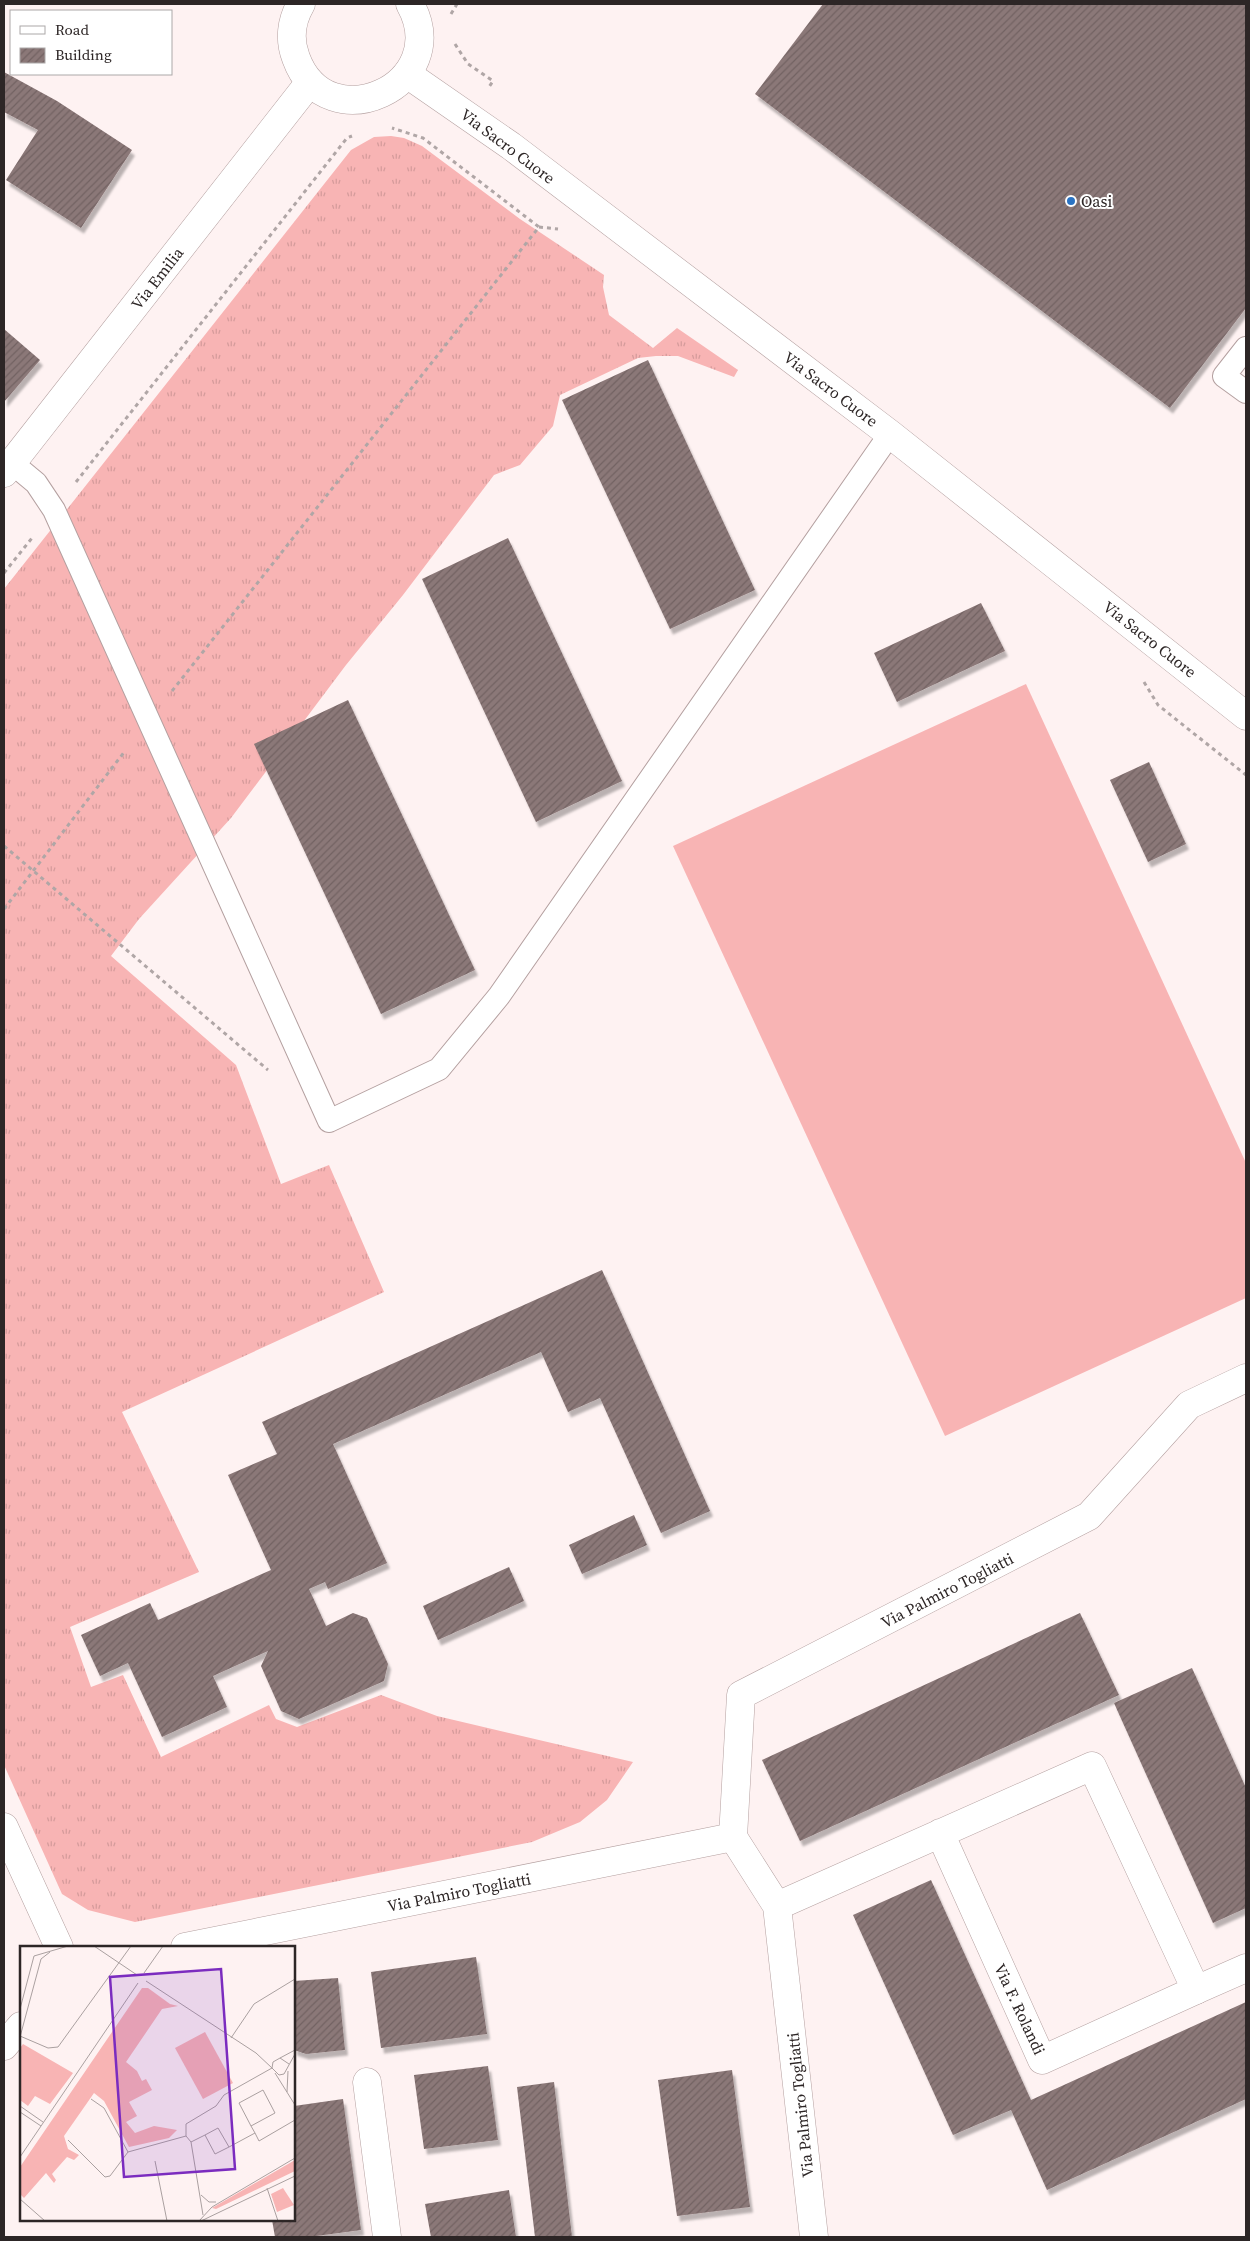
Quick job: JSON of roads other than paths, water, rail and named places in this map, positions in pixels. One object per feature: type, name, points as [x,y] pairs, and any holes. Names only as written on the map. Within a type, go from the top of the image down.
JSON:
[{"type":"street","points":[[301,4],[296,12],[292,30],[292,49],[299,67],[310,82],[325,93],[342,99],[361,100],[378,96],[395,88],[407,74],[417,56],[420,35],[416,15],[410,4]]},
{"type":"street","name":"Via Sacro Cuore","points":[[407,74],[511,146],[890,434],[1246,716]]},
{"type":"street","name":"Via Emilia","points":[[8,468],[310,82]]},
{"type":"street","name":"Via Palmiro Togliatti","points":[[814,2237],[777,1906],[733,1837],[741,1695],[1089,1516],[1189,1405],[1246,1378]]},
{"type":"street","points":[[777,1906],[1092,1766],[1196,1990]]},
{"type":"street","points":[[4,1827],[59,1946]]},
{"type":"street","name":"Via F. Rolandi","points":[[940,1833],[1042,2060],[1246,1968]]},
{"type":"street","name":"Via Palmiro Togliatti","points":[[189,1946],[733,1837]]},
{"type":"street","points":[[4,2046],[20,2027]]},
{"type":"street","points":[[367,2082],[387,2237]]},
{"type":"lane","points":[[1246,348],[1224,376],[1246,392]]},
{"type":"lane","points":[[8,468],[36,483],[54,510],[329,1121],[439,1068],[499,996],[890,434]]},
{"type":"place","name":"Oasi","points":[[1071,201]]}]
